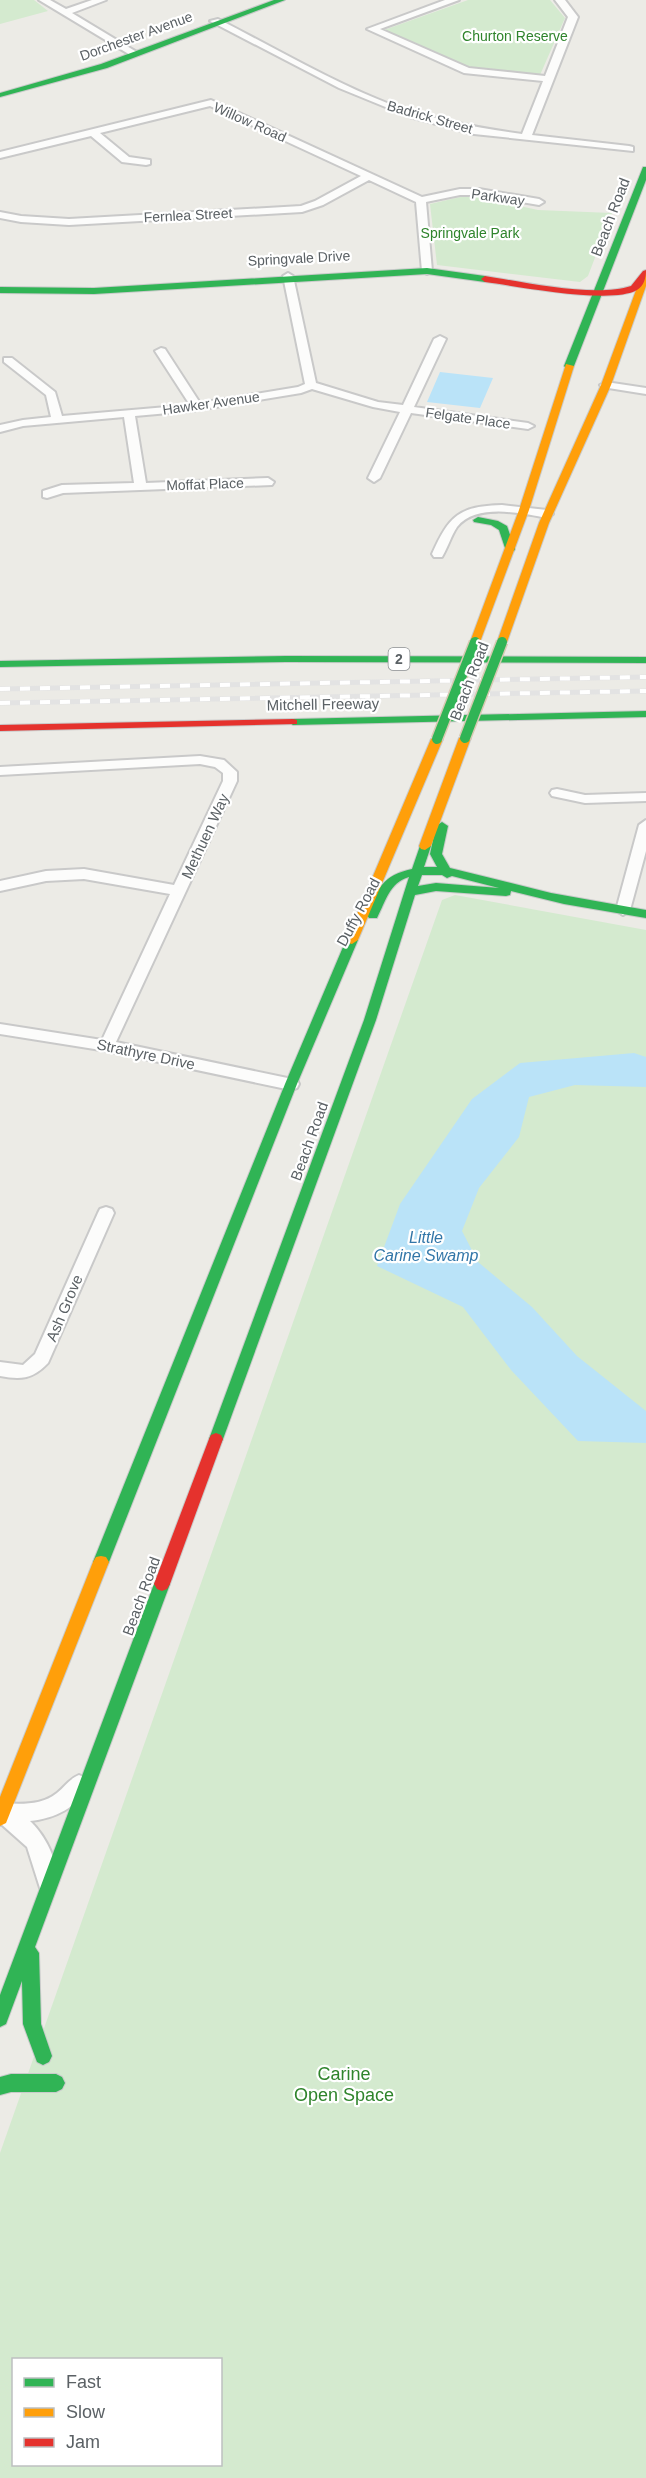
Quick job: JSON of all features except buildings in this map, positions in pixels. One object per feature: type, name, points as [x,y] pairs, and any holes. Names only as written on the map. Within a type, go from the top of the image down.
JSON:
[{"type":"main road","name":"Dorchester Avenue","points":[[213,24],[270,0]]},
{"type":"main road","name":"Dorchester Avenue","points":[[0,94],[74,76],[281,0]]},
{"type":"main road","name":"Beach Road","points":[[1,1814],[291,1084],[437,739],[510,549],[554,409],[646,169]]},
{"type":"main road","name":"Springvale Drive","points":[[0,290],[66,292],[427,269],[582,291],[628,291],[646,274]]},
{"type":"main road","name":"Beach Road","points":[[0,2018],[314,1177],[370,1020],[415,872],[546,519],[585,437],[646,274]]},
{"type":"main road","name":"Springvale Drive","points":[[0,285],[67,288],[289,278]]},
{"type":"main road","name":"Springvale Drive","points":[[599,291],[627,298],[632,303],[631,314]]},
{"type":"main road","points":[[478,520],[494,523],[502,528],[510,549]]},
{"type":"main road","name":"2","points":[[0,664],[286,658],[646,660]]},
{"type":"main road","name":"Mitchell Freeway","points":[[0,728],[646,714]]},
{"type":"main road","points":[[447,874],[436,854],[454,769]]},
{"type":"main road","points":[[400,829],[397,852],[403,862],[415,872]]},
{"type":"main road","name":"Duffy Road","points":[[337,977],[358,951],[387,886],[401,874],[431,871],[535,894],[646,914]]},
{"type":"main road","name":"Duffy Road","points":[[415,872],[429,878],[506,892],[535,894]]},
{"type":"main road","points":[[409,892],[436,887],[506,892]]},
{"type":"main road","points":[[29,1943],[32,2024],[44,2056]]},
{"type":"main road","points":[[0,2086],[11,2083],[56,2083]]},
{"type":"street","points":[[44,0],[133,53]]},
{"type":"street","points":[[64,13],[101,0]]},
{"type":"street","points":[[454,0],[372,29],[467,71],[549,79]]},
{"type":"street","points":[[526,136],[573,17],[560,0]]},
{"type":"street","name":"Badrick Street","points":[[213,24],[387,106],[474,131],[629,149]]},
{"type":"street","name":"Willow Road","points":[[0,155],[211,103],[421,200]]},
{"type":"street","points":[[94,133],[126,160],[147,162]]},
{"type":"street","name":"Fernlea Street","points":[[0,215],[69,222],[302,209],[319,203],[368,176]]},
{"type":"street","name":"Parkway","points":[[421,200],[460,192],[479,192],[539,202]]},
{"type":"street","points":[[421,200],[427,269]]},
{"type":"street","points":[[289,278],[311,385]]},
{"type":"street","name":"Felgate Place","points":[[374,478],[440,339]]},
{"type":"street","points":[[161,351],[197,407]]},
{"type":"street","points":[[8,360],[51,394],[57,420]]},
{"type":"street","name":"Hawker Avenue","points":[[0,429],[23,423],[197,407],[301,390],[311,385]]},
{"type":"street","name":"Felgate Place","points":[[311,385],[377,405],[528,426]]},
{"type":"street","points":[[606,385],[646,391]]},
{"type":"street","points":[[129,414],[141,486]]},
{"type":"street","name":"Moffat Place","points":[[47,494],[62,489],[268,482]]},
{"type":"street","points":[[438,554],[450,529],[466,514],[505,509],[522,515],[546,519]]},
{"type":"street","points":[[454,541],[465,526],[478,520],[522,515]]},
{"type":"street","name":"Methuen Way","points":[[0,771],[200,760],[222,764],[230,772],[230,781],[107,1046]]},
{"type":"street","points":[[557,793],[585,800],[646,797]]},
{"type":"street","points":[[623,910],[646,825]]},
{"type":"street","points":[[0,886],[46,876],[84,874],[180,891]]},
{"type":"street","name":"Strathyre Drive","points":[[0,1029],[107,1046],[291,1084]]},
{"type":"street","name":"Ash Grove","points":[[0,1369],[19,1373],[31,1371],[42,1358],[105,1213]]},
{"type":"street","points":[[1,1814],[43,1811],[58,1806],[73,1792],[98,1759]]},
{"type":"street","points":[[1,1814],[26,1829],[42,1852],[49,1891]]},
{"type":"green space","points":[[0,0],[34,0],[48,11],[0,24]]},
{"type":"green space","name":"Churton Reserve","points":[[468,0],[550,0],[565,18],[540,75],[472,68],[384,30]]},
{"type":"green space","name":"Springvale Park","points":[[469,195],[538,210],[612,213],[588,276],[580,282],[437,265],[430,204]]},
{"type":"green space","name":"Carine Open Space","points":[[455,895],[646,930],[646,2478],[0,2478],[0,2153],[442,900]]},
{"type":"water","points":[[440,372],[493,378],[480,408],[427,402]]},
{"type":"water","name":"Little Carine Swamp","points":[[634,1053],[646,1057],[646,1087],[575,1085],[529,1097],[519,1137],[479,1188],[462,1231],[478,1262],[532,1307],[577,1356],[646,1411],[646,1443],[578,1441],[511,1370],[463,1307],[377,1266],[400,1204],[472,1099],[520,1063]]},
{"type":"railway","points":[[0,689],[646,677]]},
{"type":"railway","points":[[0,703],[646,691]]},
{"type":"traffic: fast","points":[[0,95],[104,66],[281,0]]},
{"type":"traffic: fast","points":[[569,366],[646,169]]},
{"type":"traffic: fast","points":[[0,290],[94,291],[427,271],[485,279]]},
{"type":"traffic: fast","points":[[478,520],[494,523],[503,528],[510,549]]},
{"type":"traffic: fast","points":[[437,739],[475,642]]},
{"type":"traffic: fast","points":[[465,738],[502,642]]},
{"type":"traffic: fast","points":[[0,664],[286,659],[646,660]]},
{"type":"traffic: fast","points":[[293,722],[646,714]]},
{"type":"traffic: fast","points":[[442,826],[436,854],[447,874]]},
{"type":"traffic: fast","points":[[216,1439],[370,1020],[425,846]]},
{"type":"traffic: fast","points":[[373,915],[383,892],[391,882],[402,875],[417,871],[452,872],[551,897],[646,914]]},
{"type":"traffic: fast","points":[[409,892],[436,887],[506,892]]},
{"type":"traffic: fast","points":[[101,1562],[291,1084],[352,940]]},
{"type":"traffic: fast","points":[[0,2018],[162,1584]]},
{"type":"traffic: fast","points":[[30,1953],[32,2024],[43,2056]]},
{"type":"traffic: fast","points":[[0,2086],[11,2083],[56,2083]]},
{"type":"traffic: slow","points":[[502,642],[544,523],[606,385],[646,274]]},
{"type":"traffic: slow","points":[[475,642],[524,510],[569,366]]},
{"type":"traffic: slow","points":[[425,846],[465,738]]},
{"type":"traffic: slow","points":[[352,940],[437,739]]},
{"type":"traffic: slow","points":[[0,1818],[101,1562]]},
{"type":"traffic: jam","points":[[485,279],[563,290],[607,292],[634,288],[646,273]]},
{"type":"traffic: jam","points":[[0,728],[293,722]]},
{"type":"traffic: jam","points":[[162,1584],[216,1439]]}]
